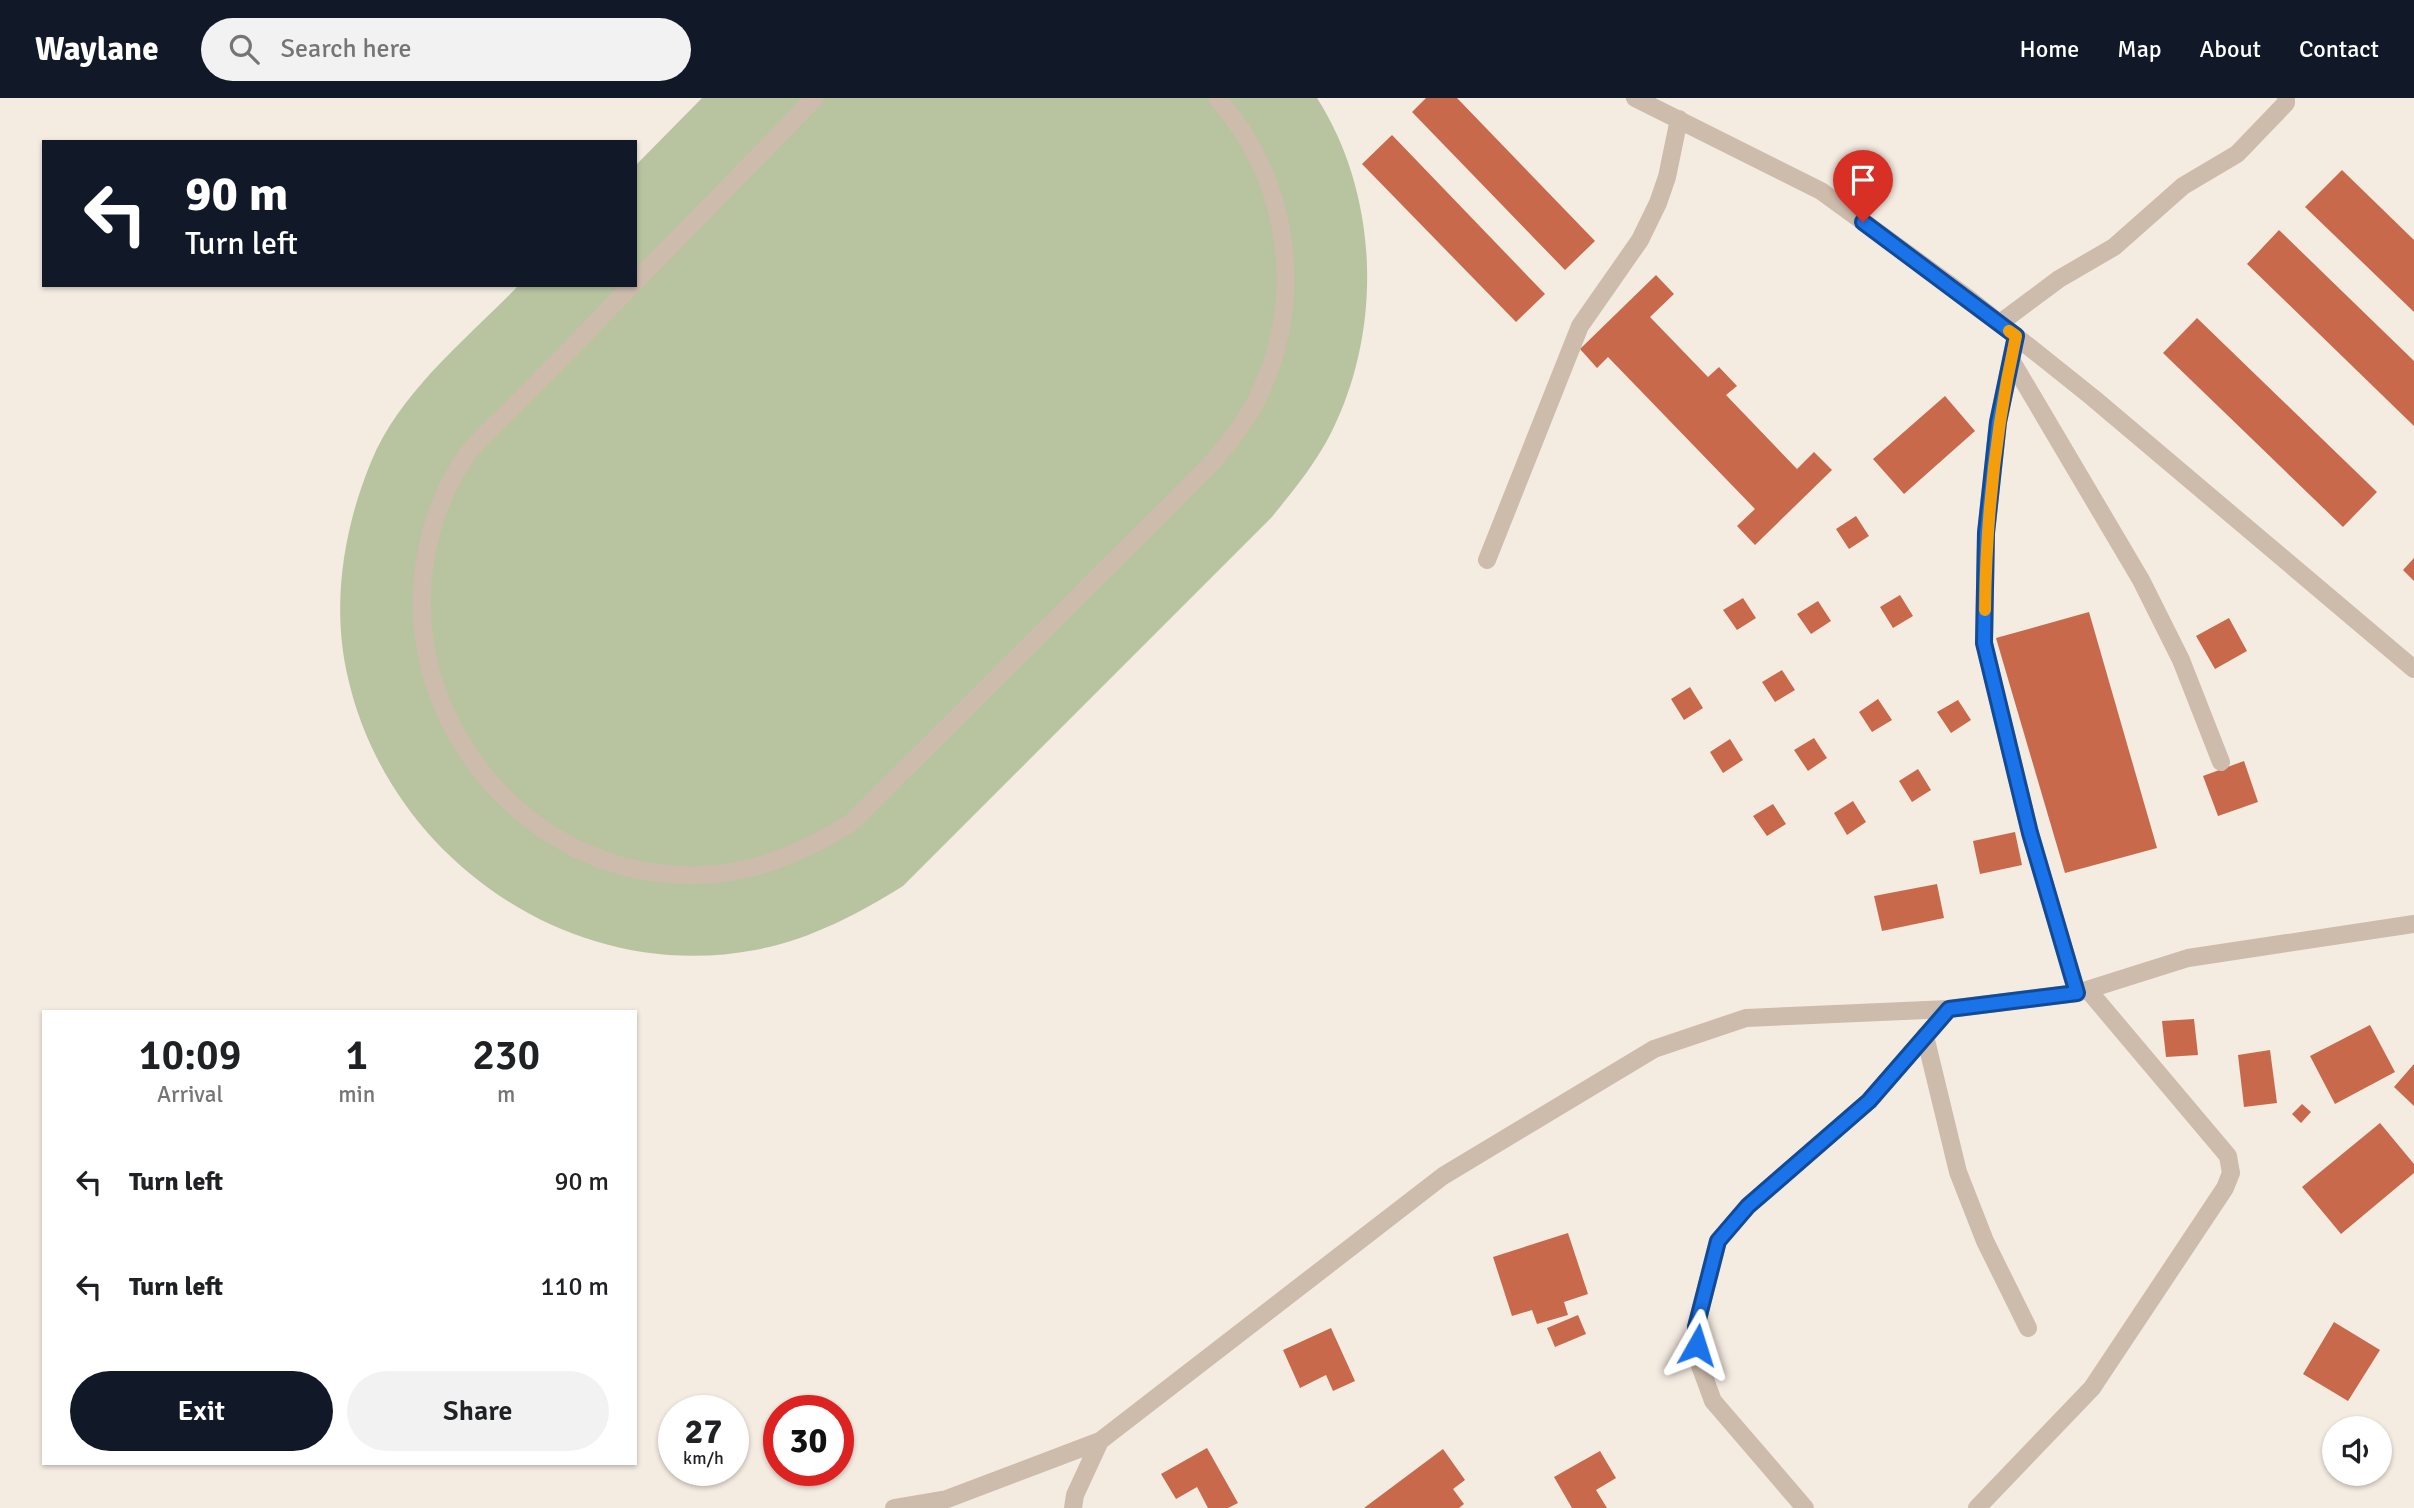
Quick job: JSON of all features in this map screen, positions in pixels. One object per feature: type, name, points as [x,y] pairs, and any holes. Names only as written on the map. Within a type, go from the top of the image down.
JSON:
[{"type":"street","points":[[637,281],[815,98]]},
{"type":"street","points":[[631,287],[467,455],[446,493],[431,533],[423,575],[422,618],[427,661],[439,702],[458,741],[476,768],[511,806],[543,831],[579,851],[618,865],[658,873],[698,875],[739,871],[778,861],[816,844],[852,822],[1211,464],[1238,431],[1259,395],[1275,355],[1284,315],[1287,272],[1282,230],[1272,189],[1255,151],[1217,98]]},
{"type":"street","points":[[1635,98],[1821,191],[2000,323],[2092,397],[2414,669]]},
{"type":"street","points":[[2000,323],[2059,279],[2113,247],[2183,186],[2237,154],[2286,103],[2287,98]]},
{"type":"street","points":[[1487,560],[1580,326],[1640,240],[1658,203],[1667,177],[1679,120]]},
{"type":"street","points":[[1977,1508],[2092,1388],[2225,1188],[2231,1173],[2228,1156],[2082,991],[2030,833],[1984,643],[1986,533],[1998,422],[2016,336]]},
{"type":"street","points":[[2011,360],[2141,580],[2181,660],[2221,762]]},
{"type":"street","points":[[894,1508],[947,1499],[1100,1441],[1443,1176],[1654,1049],[1746,1018],[1949,1009],[2082,991],[2189,958],[2414,924]]},
{"type":"street","points":[[1799,1506],[1713,1401],[1699,1363],[1696,1327],[1718,1241],[1748,1206],[1869,1101],[1949,1009]]},
{"type":"street","points":[[1925,1036],[1958,1172],[1985,1241],[2028,1328]]},
{"type":"street","points":[[1073,1508],[1075,1495],[1100,1441]]},
{"type":"green space","points":[[702,98],[1317,98],[1338,136],[1353,176],[1362,219],[1367,262],[1366,306],[1360,349],[1349,391],[1319,454],[1271,518],[903,886],[868,907],[813,933],[755,950],[686,956],[620,948],[556,927],[498,895],[446,852],[403,801],[370,743],[348,678],[343,651],[340,596],[347,541],[361,488],[384,436],[399,412],[436,367],[517,287],[637,287],[637,164]]},
{"type":"building","points":[[1426,98],[1457,98],[1595,241],[1565,270],[1412,112]]},
{"type":"building","points":[[1392,135],[1545,294],[1516,322],[1362,164]]},
{"type":"building","points":[[2342,170],[2414,240],[2414,312],[2305,207]]},
{"type":"building","points":[[2279,230],[2414,361],[2414,426],[2247,264]]},
{"type":"building","points":[[1656,275],[1674,294],[1650,317],[1708,377],[1719,367],[1737,386],[1726,395],[1797,469],[1814,452],[1832,470],[1755,545],[1737,526],[1755,509],[1608,357],[1597,368],[1580,349]]},
{"type":"building","points":[[2197,318],[2377,492],[2343,527],[2163,353]]},
{"type":"building","points":[[1945,396],[1975,431],[1904,494],[1873,459]]},
{"type":"building","points":[[1856,516],[1869,536],[1849,549],[1836,529]]},
{"type":"building","points":[[2414,558],[2414,581],[2403,570]]},
{"type":"building","points":[[1900,595],[1913,616],[1893,628],[1880,607]]},
{"type":"building","points":[[1743,598],[1756,618],[1737,630],[1723,610]]},
{"type":"building","points":[[1818,601],[1831,621],[1811,634],[1797,614]]},
{"type":"building","points":[[2089,612],[2157,848],[2065,873],[1996,638]]},
{"type":"building","points":[[2229,618],[2247,651],[2215,669],[2196,636]]},
{"type":"building","points":[[1782,670],[1795,690],[1775,702],[1762,682]]},
{"type":"building","points":[[1690,687],[1703,708],[1684,720],[1671,699]]},
{"type":"building","points":[[1878,699],[1892,720],[1872,732],[1859,712]]},
{"type":"building","points":[[1958,700],[1971,720],[1951,733],[1937,712]]},
{"type":"building","points":[[1814,738],[1827,758],[1808,771],[1794,750]]},
{"type":"building","points":[[1730,739],[1743,760],[1723,773],[1710,752]]},
{"type":"building","points":[[2244,761],[2258,802],[2218,816],[2203,776]]},
{"type":"building","points":[[1918,769],[1931,790],[1912,802],[1899,781]]},
{"type":"building","points":[[1853,801],[1866,822],[1847,835],[1834,813]]},
{"type":"building","points":[[1773,804],[1786,824],[1767,836],[1753,816]]},
{"type":"building","points":[[2015,832],[2022,865],[1980,874],[1973,841]]},
{"type":"building","points":[[1937,884],[1944,918],[1882,931],[1874,896]]},
{"type":"building","points":[[2194,1019],[2198,1055],[2166,1057],[2162,1021]]},
{"type":"building","points":[[2370,1025],[2395,1072],[2335,1104],[2310,1056]]},
{"type":"building","points":[[2270,1050],[2277,1103],[2244,1107],[2238,1055]]},
{"type":"building","points":[[2414,1064],[2414,1106],[2394,1087]]},
{"type":"building","points":[[2302,1104],[2311,1112],[2301,1123],[2292,1114]]},
{"type":"building","points":[[2380,1123],[2414,1164],[2414,1173],[2341,1234],[2302,1187]]},
{"type":"building","points":[[1568,1233],[1588,1294],[1564,1302],[1568,1315],[1537,1324],[1532,1310],[1512,1316],[1493,1257]]},
{"type":"building","points":[[1578,1315],[1586,1334],[1555,1347],[1547,1328]]},
{"type":"building","points":[[2334,1322],[2380,1350],[2348,1401],[2303,1374]]},
{"type":"building","points":[[1331,1328],[1355,1381],[1333,1391],[1326,1375],[1300,1388],[1283,1350]]},
{"type":"building","points":[[1207,1448],[1238,1503],[1228,1508],[1208,1508],[1197,1487],[1176,1499],[1161,1474]]},
{"type":"building","points":[[1443,1449],[1465,1480],[1453,1489],[1464,1504],[1459,1508],[1364,1508]]},
{"type":"building","points":[[1600,1451],[1616,1478],[1596,1490],[1607,1508],[1572,1508],[1554,1477]]},
{"type":"slow traffic","points":[[1985,610],[1986,533],[1998,422],[2016,336],[2009,331]]},
{"type":"route","points":[[1697,1345],[1696,1327],[1718,1241],[1748,1206],[1869,1101],[1949,1009],[2077,993],[2030,833],[1984,643],[1986,533],[1998,422],[2016,336],[1863,222]]}]
